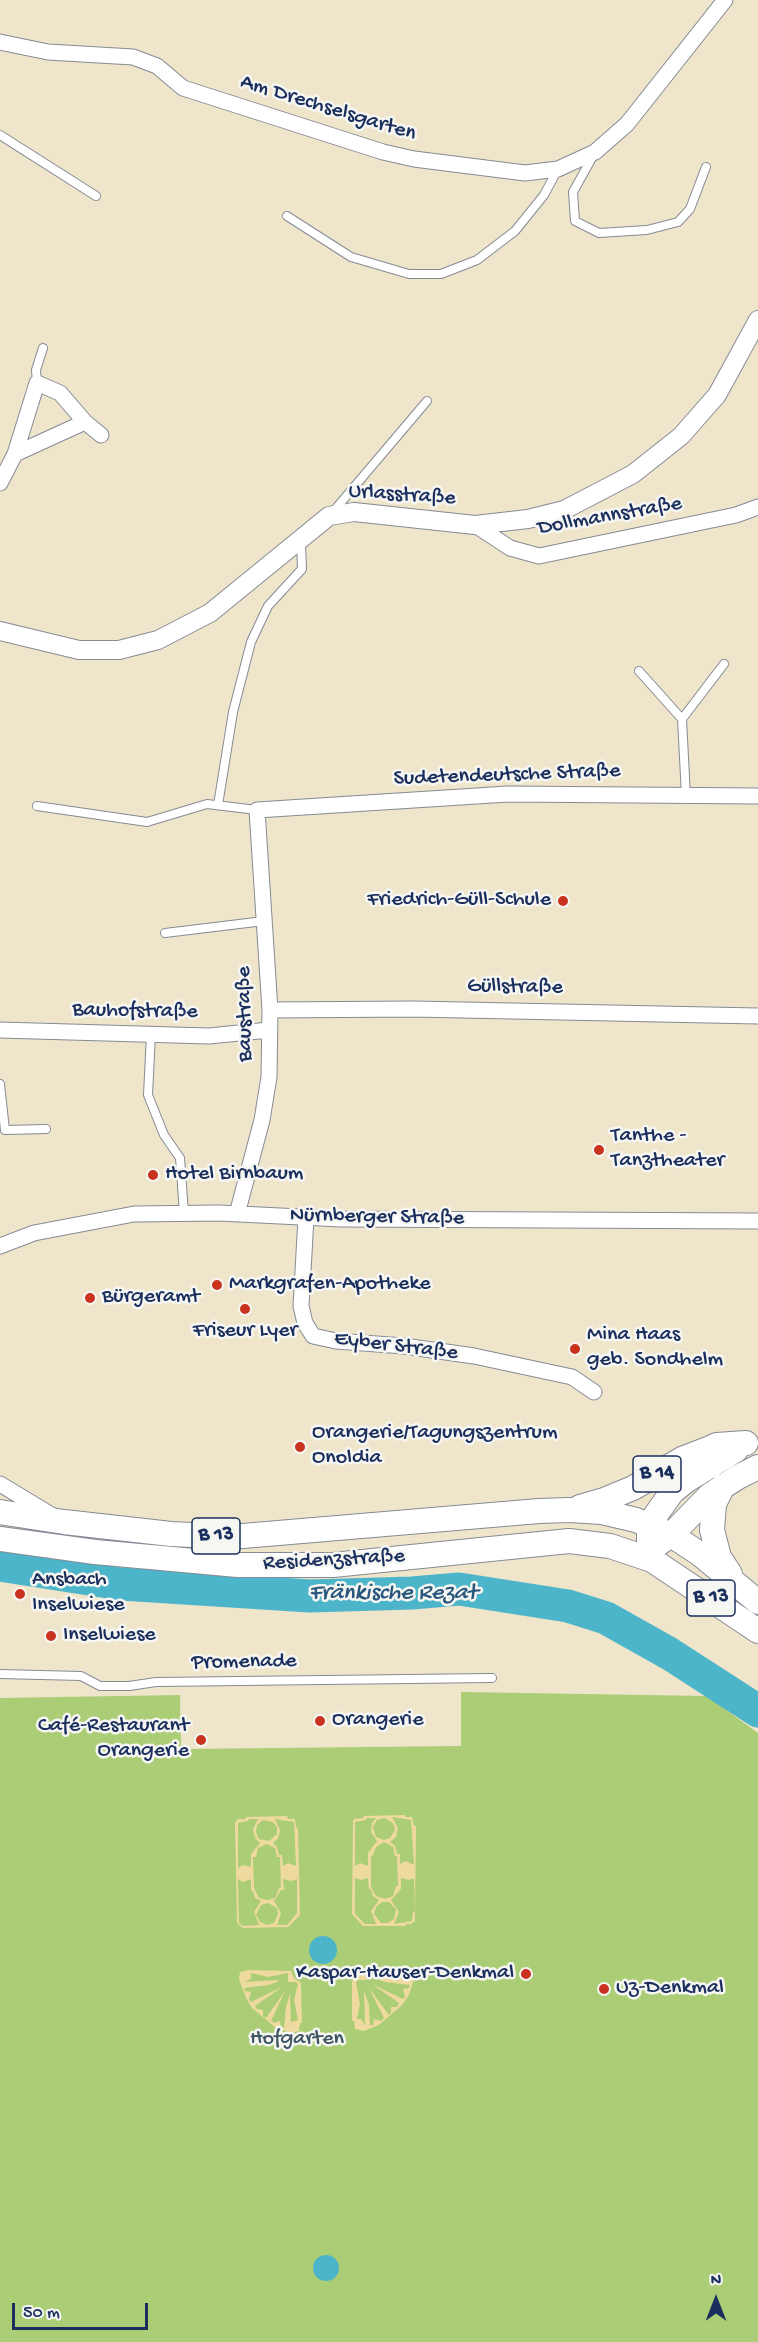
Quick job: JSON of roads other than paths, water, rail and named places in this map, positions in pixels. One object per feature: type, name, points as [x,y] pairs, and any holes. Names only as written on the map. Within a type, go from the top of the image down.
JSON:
[{"type":"main road","name":"B 14","points":[[569,1510],[604,1500],[633,1488],[682,1459],[717,1445],[752,1440]]},
{"type":"main road","name":"B 14","points":[[652,1545],[660,1506],[672,1492],[687,1480],[752,1440]]},
{"type":"main road","name":"B 14","points":[[652,1545],[724,1486],[758,1467]]},
{"type":"main road","name":"B 13","points":[[724,1486],[714,1504],[712,1530],[719,1557],[749,1595]]},
{"type":"main road","name":"Residenzstraße","points":[[0,1512],[171,1534],[231,1537],[569,1510]]},
{"type":"main road","name":"B 13","points":[[569,1510],[619,1515],[652,1545],[758,1631]]},
{"type":"main road","name":"Residenzstraße","points":[[0,1539],[95,1552],[238,1565],[333,1565],[569,1541],[652,1545]]},
{"type":"main road","name":"B 13","points":[[652,1545],[700,1554],[749,1595]]},
{"type":"street","name":"Am Drechselsgarten","points":[[0,42],[48,52],[133,57],[157,66],[183,88],[383,152],[414,159],[525,173],[558,169],[595,152],[627,124],[725,0]]},
{"type":"street","name":"Urlasstraße","points":[[0,631],[79,650],[119,650],[158,640],[210,613],[329,516],[354,512],[475,525],[528,519],[564,510],[633,474],[681,435],[717,395],[758,320]]},
{"type":"street","points":[[0,483],[15,454],[38,383],[60,393],[85,422],[101,435]]},
{"type":"street","points":[[15,454],[85,422]]},
{"type":"street","name":"Dollmannstraße","points":[[475,525],[510,548],[539,556],[736,515],[758,507]]},
{"type":"street","name":"Sudetendeutsche Straße","points":[[257,810],[508,794],[758,796]]},
{"type":"street","name":"Baustraße","points":[[237,1214],[262,1120],[269,1077],[270,1010],[266,921],[257,810]]},
{"type":"street","name":"Güllstraße","points":[[270,1010],[414,1009],[758,1016]]},
{"type":"street","name":"Bauhofstraße","points":[[0,1030],[209,1036],[269,1030]]},
{"type":"street","name":"Nürnberger Straße","points":[[0,1246],[34,1233],[134,1214],[237,1214],[306,1218],[758,1221]]},
{"type":"street","name":"Eyber Straße","points":[[306,1218],[301,1306],[305,1323],[313,1336],[336,1341],[404,1346],[474,1356],[572,1377],[594,1392]]},
{"type":"street","points":[[0,1484],[64,1522]]},
{"type":"lane","points":[[0,135],[96,196]]},
{"type":"lane","points":[[595,152],[573,192],[575,221],[599,233],[647,230],[678,222],[690,209],[706,167]]},
{"type":"lane","points":[[287,216],[351,257],[409,274],[441,274],[477,260],[515,231],[544,195],[558,169]]},
{"type":"lane","points":[[38,383],[36,370],[43,348]]},
{"type":"lane","points":[[329,516],[427,401]]},
{"type":"lane","points":[[218,806],[233,712],[251,642],[268,606],[302,569],[302,536]]},
{"type":"lane","points":[[682,719],[724,664]]},
{"type":"lane","points":[[639,671],[682,719],[686,796]]},
{"type":"lane","points":[[37,806],[147,822],[207,804],[257,810]]},
{"type":"lane","points":[[165,933],[266,921]]},
{"type":"lane","points":[[151,1034],[148,1095],[164,1135],[180,1158],[184,1213]]},
{"type":"lane","points":[[0,1084],[5,1130],[46,1129]]},
{"type":"lane","name":"Promenade","points":[[0,1674],[81,1676],[100,1686],[129,1686],[156,1682],[492,1678]]},
{"type":"water","points":[[323,1936],[333,1940],[337,1950],[333,1960],[323,1964],[313,1960],[309,1950],[313,1940]]},
{"type":"water","points":[[326,2255],[335,2259],[339,2268],[335,2277],[326,2281],[317,2277],[313,2268],[317,2259]]},
{"type":"waterway","name":"Fränkische Rezat","points":[[0,1565],[121,1584],[310,1596],[459,1589],[568,1606],[606,1618],[670,1654],[758,1711]]},
{"type":"place","name":"Friedrich-Güll-Schule","points":[[563,901]]},
{"type":"place","name":"Tanthe - Tanztheater","points":[[599,1150]]},
{"type":"place","name":"Hotel Birnbaum","points":[[153,1175]]},
{"type":"place","name":"Markgrafen-Apotheke","points":[[217,1285]]},
{"type":"place","name":"Bürgeramt","points":[[90,1298]]},
{"type":"place","name":"Friseur Lyer","points":[[245,1309]]},
{"type":"place","name":"Mina Haas geb. Sondhelm","points":[[575,1349]]},
{"type":"place","name":"Orangerie/Tagungszentrum Onoldia","points":[[300,1447]]},
{"type":"place","name":"Ansbach Inselwiese","points":[[20,1594]]},
{"type":"place","name":"Inselwiese","points":[[51,1636]]},
{"type":"place","name":"Orangerie","points":[[320,1721]]},
{"type":"place","name":"Café-Restaurant Orangerie","points":[[201,1740]]},
{"type":"place","name":"Kaspar-Hauser-Denkmal","points":[[526,1974]]},
{"type":"place","name":"Uz-Denkmal","points":[[604,1989]]},
{"type":"park label","name":"Hofgarten","points":[[297,2040]]}]
